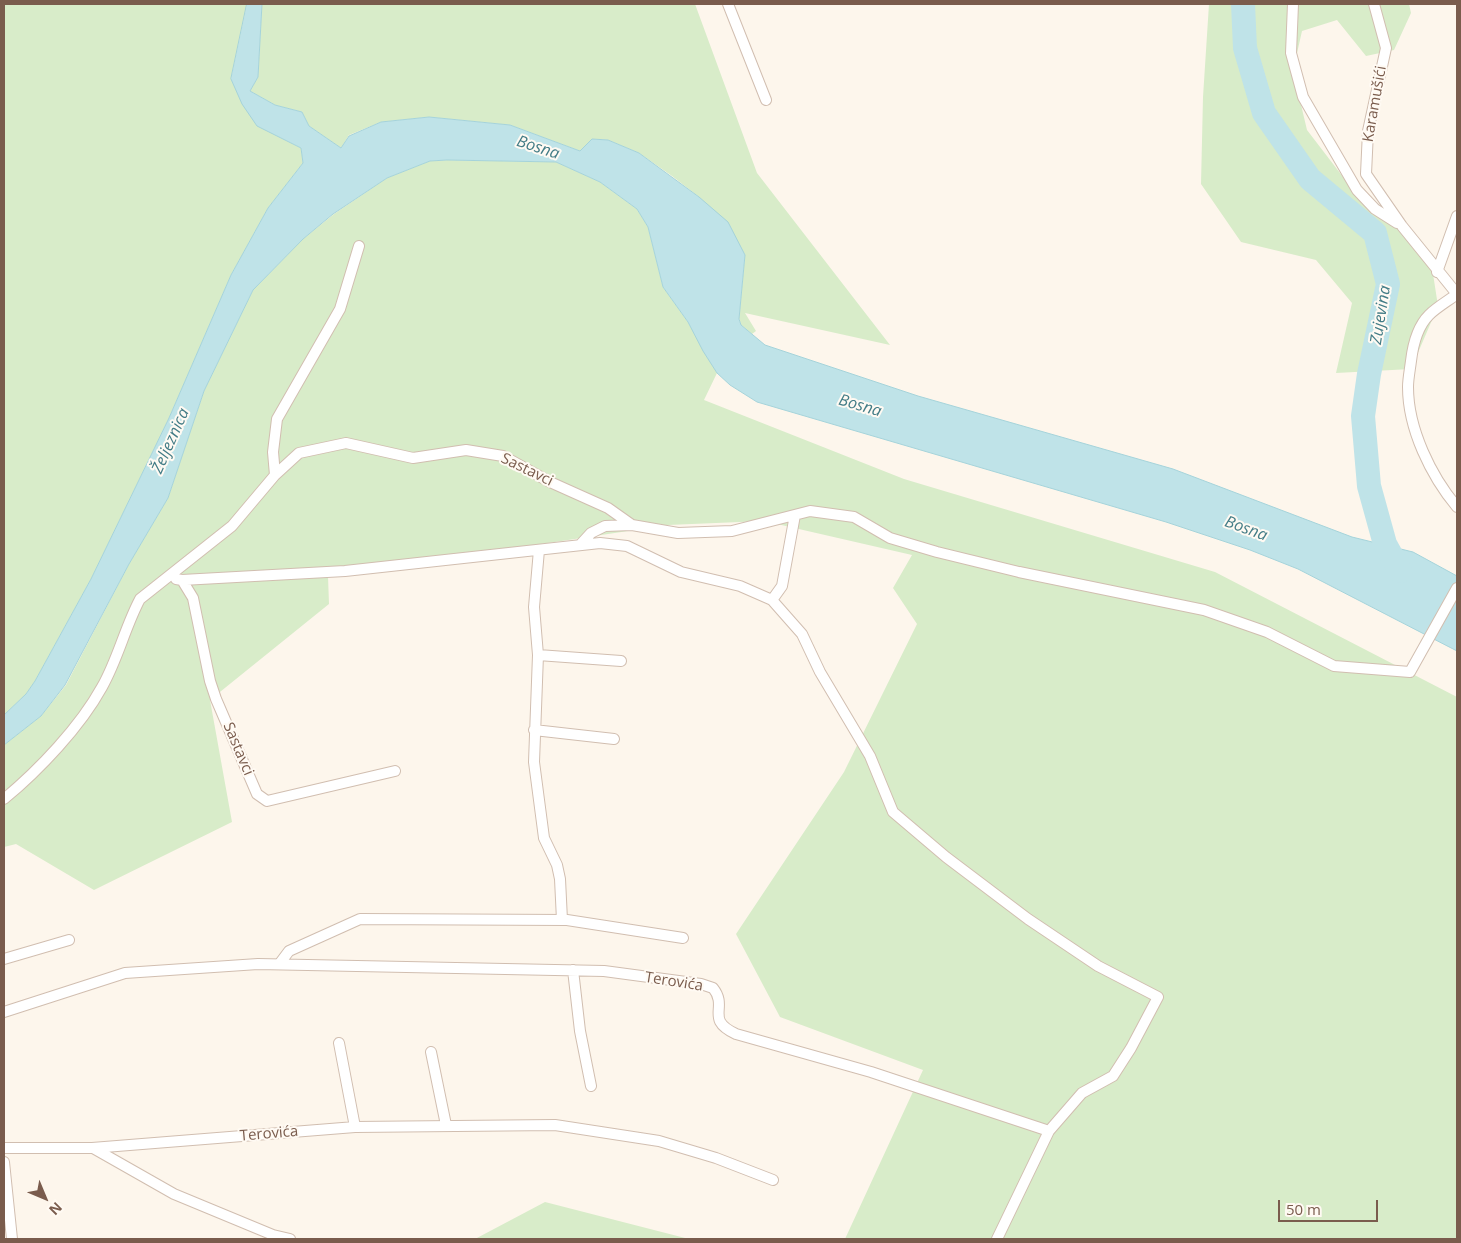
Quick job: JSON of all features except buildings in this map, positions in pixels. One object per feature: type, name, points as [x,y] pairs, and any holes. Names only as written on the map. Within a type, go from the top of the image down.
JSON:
[{"type":"street","points":[[728,4],[766,100]]},
{"type":"street","points":[[1293,4],[1291,53],[1303,97],[1357,190],[1375,209],[1402,226]]},
{"type":"street","name":"Karamušići","points":[[1374,4],[1386,48],[1368,131],[1366,174],[1402,226],[1437,272],[1457,294],[1429,314],[1420,328],[1413,344],[1408,388],[1412,418],[1421,444],[1443,488],[1457,507]]},
{"type":"street","points":[[1437,272],[1457,216]]},
{"type":"street","points":[[275,475],[273,452],[277,419],[340,309],[359,246]]},
{"type":"street","name":"Sastavci","points":[[4,799],[34,774],[75,725],[102,687],[140,599],[232,526],[275,475],[299,453],[346,443],[413,458],[466,450],[503,456],[550,482],[608,508],[632,525]]},
{"type":"street","points":[[580,545],[592,533],[605,526],[632,525],[678,533],[732,531],[810,511],[854,517],[890,538],[937,552],[1019,572],[1204,610],[1267,632],[1334,666],[1410,672],[1457,588]]},
{"type":"street","points":[[772,600],[782,586],[795,515]]},
{"type":"street","points":[[168,578],[182,580],[345,571],[600,543],[627,546],[681,572],[740,586],[772,600],[802,634],[820,672],[870,756],[894,812],[946,857],[1028,919],[1098,966],[1158,997],[1131,1048],[1113,1076],[1082,1093],[1049,1130],[997,1239]]},
{"type":"street","points":[[539,550],[534,607],[538,655],[534,762],[544,838],[559,872],[562,920]]},
{"type":"street","name":"Sastavci","points":[[182,580],[193,598],[208,672],[216,699],[257,794],[261,798],[267,801],[395,771]]},
{"type":"street","points":[[538,655],[621,661]]},
{"type":"street","points":[[534,730],[614,739]]},
{"type":"street","points":[[280,964],[289,951],[360,919],[562,920],[682,938]]},
{"type":"street","points":[[4,959],[69,940]]},
{"type":"street","name":"Terovića","points":[[4,1012],[125,973],[280,964],[604,971],[700,984],[713,988],[718,1000],[719,1022],[723,1028],[736,1034],[871,1072],[1049,1130]]},
{"type":"street","points":[[574,970],[580,1031],[591,1086]]},
{"type":"street","points":[[339,1043],[355,1127]]},
{"type":"street","points":[[431,1052],[446,1125]]},
{"type":"street","name":"Terovića","points":[[4,1148],[92,1148],[355,1127],[555,1125],[659,1140],[716,1158],[772,1180]]},
{"type":"street","name":"Terovića","points":[[92,1148],[174,1194],[273,1235],[290,1239]]},
{"type":"street","points":[[4,1162],[12,1239]]},
{"type":"green space","points":[[4,4],[247,4],[231,79],[257,125],[301,148],[303,163],[268,208],[231,275],[169,418],[91,579],[35,681],[26,694],[4,715]]},
{"type":"green space","points":[[262,4],[695,4],[757,173],[890,345],[745,313],[756,331],[752,334],[741,325],[739,318],[745,255],[699,197],[639,153],[608,140],[592,139],[580,151],[510,125],[429,117],[381,122],[349,135],[341,148],[309,126],[302,112],[275,105],[250,91],[258,77]]},
{"type":"green space","points":[[1209,4],[1409,4],[1411,13],[1394,50],[1366,56],[1337,20],[1302,31],[1293,71],[1307,130],[1353,190],[1401,217],[1431,261],[1438,306],[1411,369],[1336,373],[1352,303],[1316,260],[1241,242],[1201,184],[1203,97]]},
{"type":"green space","points":[[430,161],[556,162],[600,182],[637,209],[648,227],[663,287],[688,322],[717,373],[704,400],[904,479],[1215,572],[1457,697],[1457,1239],[845,1239],[923,1070],[780,1017],[736,934],[844,772],[917,624],[893,588],[912,555],[764,521],[668,525],[328,576],[329,604],[210,700],[232,822],[94,890],[16,844],[4,847],[4,745],[41,716],[66,685],[129,564],[168,498],[204,391],[253,290],[303,239],[334,214],[387,178]]},
{"type":"green space","points":[[545,1202],[689,1239],[475,1239]]},
{"type":"water","points":[[247,4],[262,4],[258,77],[250,91],[275,105],[302,112],[309,126],[341,148],[349,136],[381,122],[429,117],[510,125],[580,151],[592,139],[608,140],[639,153],[699,197],[728,222],[745,255],[739,319],[741,325],[765,345],[918,396],[1173,469],[1352,537],[1413,552],[1457,576],[1457,651],[1298,569],[1250,550],[1166,522],[757,402],[730,385],[717,373],[688,322],[663,287],[648,227],[637,209],[600,182],[556,162],[430,161],[387,178],[333,214],[303,239],[253,290],[204,391],[168,498],[129,564],[65,685],[41,716],[4,745],[4,715],[26,694],[35,681],[91,579],[169,418],[231,275],[268,208],[303,163],[301,148],[257,126],[242,104],[231,79]]},
{"type":"waterway","name":"Zujevina","points":[[1243,4],[1245,48],[1264,113],[1310,179],[1375,233],[1388,284],[1369,374],[1363,416],[1369,486],[1385,544],[1400,571]]},
{"type":"water label","name":"Bosna","points":[[538,148]]},
{"type":"water label","name":"Bosna","points":[[860,406]]},
{"type":"water label","name":"Željeznica","points":[[171,441]]},
{"type":"water label","name":"Bosna","points":[[1246,529]]}]
